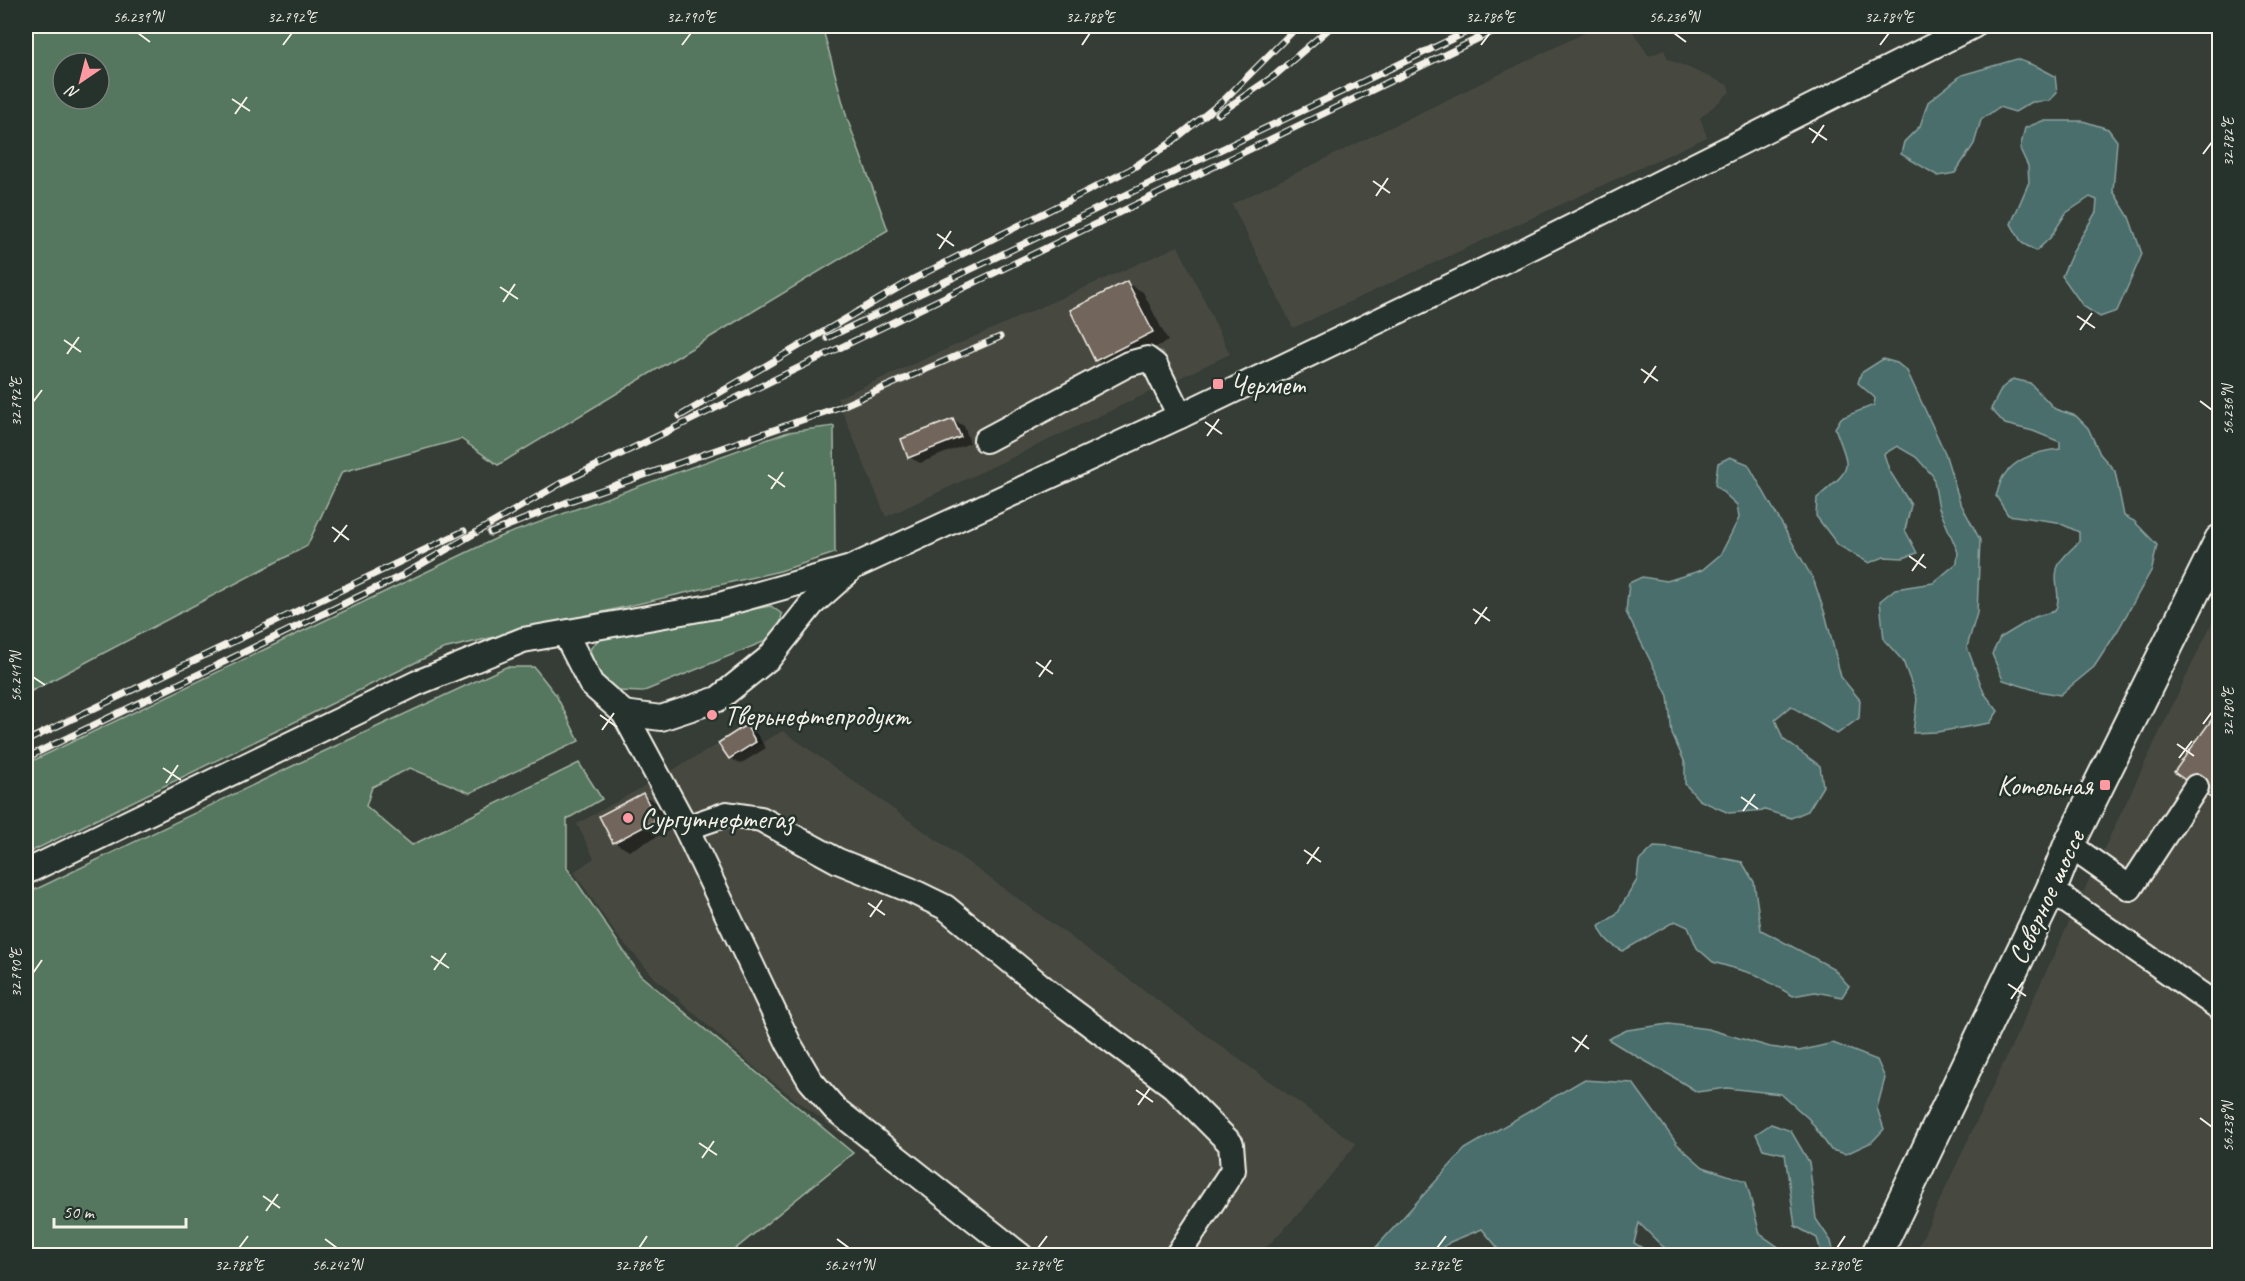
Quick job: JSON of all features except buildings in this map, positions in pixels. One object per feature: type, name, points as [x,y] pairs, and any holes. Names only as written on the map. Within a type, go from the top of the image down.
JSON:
[{"type":"main road","name":"Северное шоссе","points":[[1876,1256],[2051,890],[2069,845],[2220,540]]},
{"type":"street","points":[[26,872],[417,682],[523,640],[716,606],[851,568],[1180,416],[1522,252],[1973,26]]},
{"type":"street","points":[[986,440],[1128,364],[1147,359],[1155,365],[1180,416]]},
{"type":"street","points":[[624,713],[661,718],[718,699],[769,658],[812,604],[851,568]]},
{"type":"street","points":[[565,633],[591,684],[624,713],[686,828],[789,1044],[810,1080],[835,1109],[1021,1256]]},
{"type":"street","points":[[2069,845],[2130,888],[2196,787]]},
{"type":"street","points":[[686,828],[727,814],[761,819],[838,861],[945,907],[1059,1001],[1173,1086],[1231,1144],[1233,1170],[1177,1256]]},
{"type":"street","points":[[2051,890],[2220,1008]]},
{"type":"shaded area","points":[[1599,26],[1629,26],[1649,56],[1664,50],[1668,59],[1728,85],[1730,92],[1700,118],[1707,137],[1293,328],[1232,204]]},
{"type":"shaded area","points":[[1178,246],[1230,354],[886,517],[837,398]]},
{"type":"shaded area","points":[[2219,608],[2219,1255],[1914,1256],[2078,903]]},
{"type":"shaded area","points":[[783,731],[1356,1144],[1305,1207],[1259,1255],[1001,1255],[761,1073],[656,979],[616,934],[574,872],[594,858],[577,824],[717,745],[730,760]]},
{"type":"green space","points":[[26,26],[822,26],[847,118],[888,230],[498,465],[461,439],[342,472],[307,546],[26,694]]},
{"type":"green space","points":[[834,426],[835,553],[780,571],[443,649],[26,854],[26,764],[499,537],[788,432]]},
{"type":"green space","points":[[771,606],[782,614],[780,625],[768,640],[642,692],[618,691],[605,682],[593,662],[590,649],[600,638],[632,630]]},
{"type":"green space","points":[[506,667],[534,667],[556,695],[579,741],[470,793],[410,768],[372,787],[366,806],[412,845],[579,763],[602,799],[567,819],[567,868],[640,975],[853,1153],[728,1255],[26,1255],[26,894]]},
{"type":"water","points":[[2017,59],[2055,76],[2057,93],[2049,101],[2032,102],[2015,112],[1999,107],[1981,120],[1974,144],[1955,173],[1938,176],[1901,154],[1904,142],[1920,126],[1928,102],[1962,75]]},
{"type":"water","points":[[2042,121],[2083,121],[2108,129],[2117,141],[2113,191],[2129,217],[2142,254],[2117,311],[2100,317],[2083,306],[2062,276],[2074,249],[2096,212],[2097,200],[2090,197],[2066,213],[2050,238],[2036,251],[2022,243],[2011,224],[2029,182],[2028,166],[2020,149],[2025,128]]},
{"type":"water","points":[[1883,359],[1897,363],[1907,371],[1945,453],[1960,502],[1980,540],[1977,613],[1967,647],[1984,693],[1998,711],[1990,723],[1937,732],[1913,733],[1917,699],[1903,661],[1884,640],[1880,601],[1895,589],[1933,583],[1957,563],[1958,552],[1939,508],[1933,476],[1916,457],[1897,446],[1884,454],[1889,470],[1911,505],[1905,530],[1917,553],[1903,558],[1884,557],[1869,563],[1838,545],[1816,516],[1817,498],[1843,474],[1846,468],[1835,428],[1841,418],[1874,405],[1875,398],[1858,383],[1861,373]]},
{"type":"water","points":[[2013,379],[2030,383],[2055,409],[2076,416],[2088,428],[2100,454],[2115,471],[2124,516],[2134,521],[2157,545],[2152,569],[2118,630],[2094,667],[2060,695],[2003,680],[1992,654],[2000,638],[2035,617],[2055,611],[2058,600],[2056,576],[2059,564],[2079,542],[2079,532],[2057,522],[2008,515],[1996,496],[2003,476],[2016,463],[2037,453],[2060,449],[2060,442],[2033,431],[2005,424],[1991,409],[2002,388]]},
{"type":"water","points":[[1730,457],[1748,464],[1814,581],[1826,617],[1841,677],[1860,700],[1859,718],[1837,734],[1791,706],[1775,719],[1783,739],[1820,766],[1823,786],[1808,811],[1791,818],[1765,810],[1729,813],[1699,800],[1685,784],[1685,763],[1672,734],[1668,696],[1626,612],[1629,583],[1642,577],[1667,581],[1702,570],[1721,554],[1739,518],[1737,505],[1715,485],[1718,463]]},
{"type":"water","points":[[1654,847],[1742,862],[1754,882],[1761,930],[1833,968],[1849,986],[1842,997],[1815,992],[1793,996],[1757,975],[1713,962],[1697,948],[1688,927],[1675,921],[1623,951],[1612,944],[1605,938],[1599,926],[1616,915],[1637,880],[1639,861]]},
{"type":"water","points":[[1669,1024],[1708,1029],[1770,1047],[1799,1051],[1833,1043],[1877,1060],[1885,1078],[1877,1108],[1884,1129],[1872,1142],[1846,1154],[1831,1150],[1809,1119],[1781,1094],[1727,1088],[1697,1092],[1608,1039],[1627,1030]]},
{"type":"water","points":[[1583,1080],[1633,1083],[1677,1144],[1703,1167],[1746,1181],[1760,1234],[1790,1255],[1675,1255],[1661,1245],[1639,1223],[1634,1243],[1654,1255],[1554,1255],[1551,1250],[1503,1254],[1482,1229],[1450,1242],[1435,1255],[1369,1255],[1465,1149]]},
{"type":"water","points":[[1771,1124],[1791,1131],[1809,1162],[1816,1219],[1831,1241],[1834,1254],[1822,1255],[1817,1238],[1795,1226],[1785,1154],[1763,1149],[1756,1134]]},
{"type":"railway","points":[[680,416],[915,278],[1131,169],[1169,144],[1225,99],[1298,26]]},
{"type":"railway","points":[[1218,114],[1274,76],[1332,26]]},
{"type":"railway","points":[[827,338],[1479,26]]},
{"type":"railway","points":[[26,758],[401,576],[563,482],[1504,26]]},
{"type":"railway","points":[[490,533],[570,501],[842,406],[1000,337]]},
{"type":"railway","points":[[26,741],[464,531]]},
{"type":"place","name":"Чермет","points":[[1218,384]]},
{"type":"place","name":"Тверьнефтепродукт","points":[[712,715]]},
{"type":"place","name":"Котельная","points":[[2105,785]]},
{"type":"place","name":"Сургутнефтегаз","points":[[628,818]]}]
